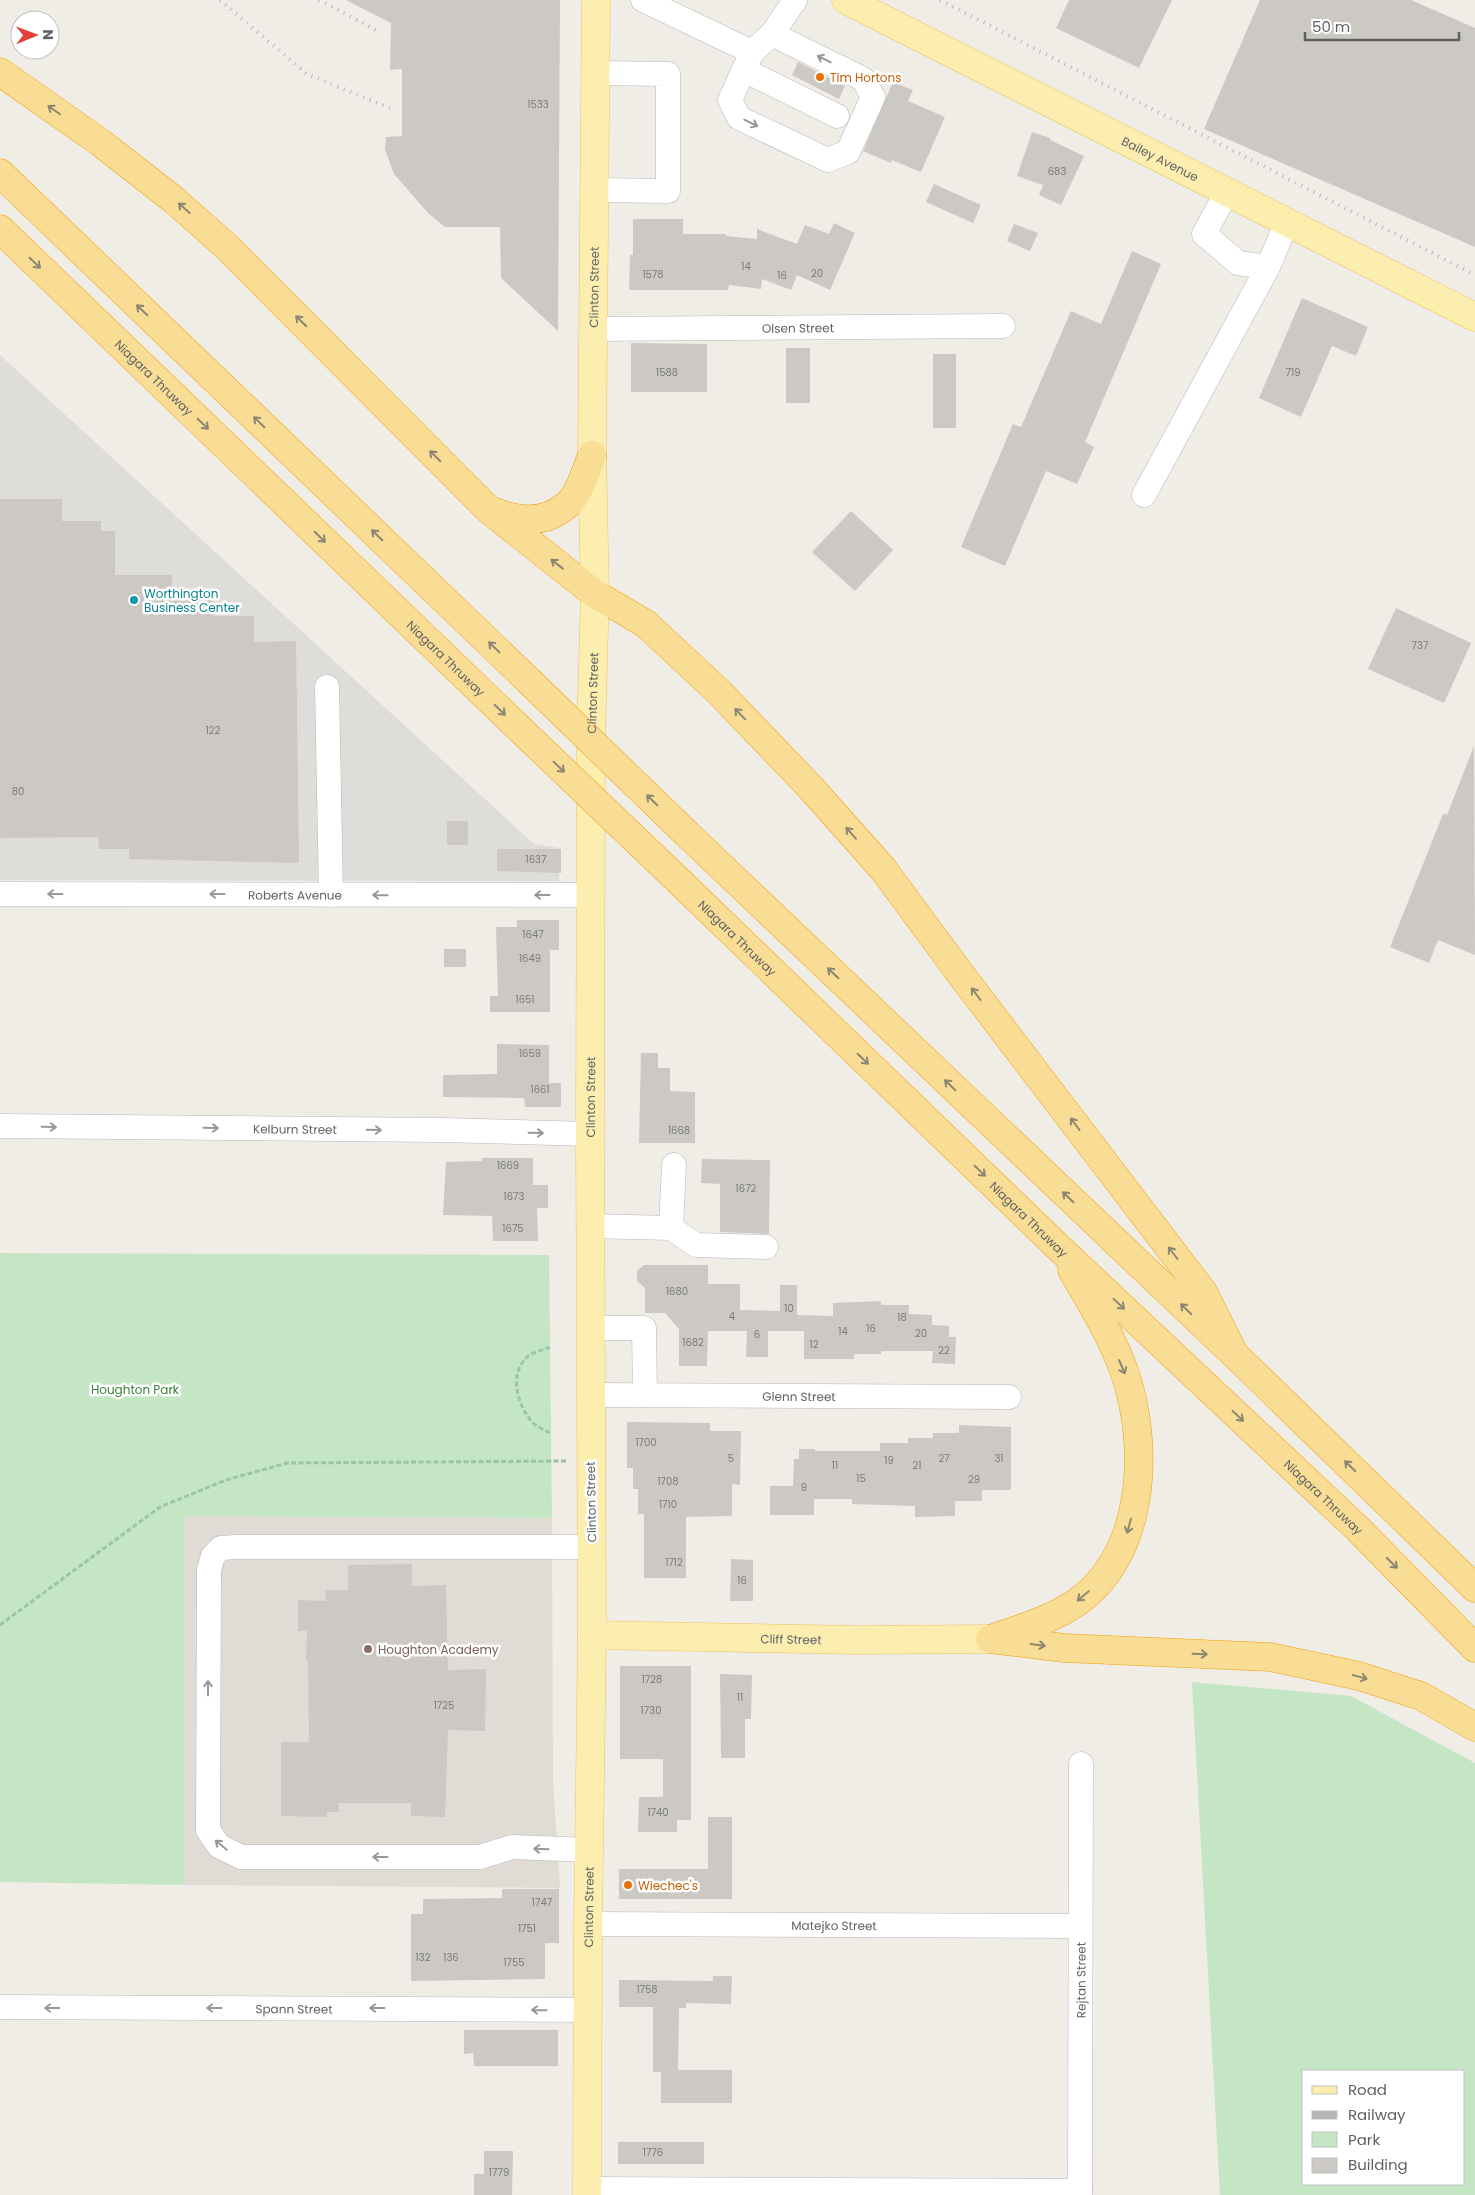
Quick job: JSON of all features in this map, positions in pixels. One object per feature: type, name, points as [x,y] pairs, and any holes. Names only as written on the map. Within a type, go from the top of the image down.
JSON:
[{"type":"highway","points":[[0,72],[100,143],[174,200],[227,247],[489,510],[595,594],[646,624],[719,692],[812,788],[883,869],[962,976],[1203,1292],[1234,1354]]},
{"type":"highway","points":[[0,173],[687,834],[1234,1354],[1475,1588]]},
{"type":"highway","name":"Niagara Thruway","points":[[0,229],[1058,1247],[1357,1528],[1475,1648]]},
{"type":"highway","points":[[489,510],[514,519],[541,519],[569,504],[585,475],[592,455]]},
{"type":"highway","points":[[990,1639],[1067,1609],[1085,1595],[1102,1578],[1124,1544],[1135,1502],[1139,1471],[1138,1432],[1133,1398],[1124,1368],[1058,1247]]},
{"type":"highway","points":[[990,1639],[1064,1648],[1270,1657],[1359,1676],[1421,1696],[1475,1727]]},
{"type":"main road","name":"Clinton Street","points":[[587,2192],[592,1635],[589,1226],[591,734],[595,594],[592,329],[596,0]]},
{"type":"main road","name":"Bailey Avenue","points":[[846,0],[1475,317]]},
{"type":"main road","name":"Cliff Street","points":[[592,1635],[858,1640],[990,1639]]},
{"type":"street","points":[[643,0],[748,61],[837,116]]},
{"type":"street","points":[[772,34],[863,79],[873,97],[848,152],[828,160],[740,118],[730,100],[748,61],[772,34],[795,0]]},
{"type":"street","points":[[594,190],[668,191],[668,74],[596,73]]},
{"type":"street","points":[[1227,192],[1204,234],[1238,263],[1268,267]]},
{"type":"street","points":[[1144,495],[1268,267],[1286,222]]},
{"type":"street","name":"Olsen Street","points":[[592,329],[1003,326]]},
{"type":"street","points":[[327,687],[331,895]]},
{"type":"street","name":"Roberts Avenue","points":[[0,894],[591,895]]},
{"type":"street","name":"Kelburn Street","points":[[0,1126],[441,1130],[590,1134]]},
{"type":"street","points":[[671,1228],[674,1165]]},
{"type":"street","points":[[589,1226],[671,1228],[696,1245],[766,1247]]},
{"type":"street","points":[[590,1328],[644,1328],[644,1395]]},
{"type":"street","name":"Glenn Street","points":[[590,1395],[1008,1397]]},
{"type":"street","points":[[589,1850],[512,1848],[480,1857],[241,1857],[219,1846],[208,1830],[208,1589],[209,1570],[214,1556],[221,1548],[591,1547]]},
{"type":"street","name":"Rejtan Street","points":[[1080,2193],[1081,1764]]},
{"type":"street","name":"Matejko Street","points":[[588,1924],[1080,1926]]},
{"type":"street","name":"Spann Street","points":[[0,2008],[588,2010]]},
{"type":"street","points":[[587,2192],[1080,2193]]},
{"type":"path","points":[[550,1348],[529,1355],[517,1370],[516,1384],[522,1408],[534,1424],[550,1433]]},
{"type":"path","points":[[0,1625],[160,1507],[226,1480],[287,1463],[590,1461]]},
{"type":"shaded area","name":"Worthington Business Center","points":[[0,355],[534,844],[559,848],[559,881],[0,880]]},
{"type":"shaded area","name":"Houghton Academy","points":[[184,1516],[552,1518],[553,1780],[560,1888],[185,1885]]},
{"type":"green space","name":"Houghton Park","points":[[0,1253],[549,1255],[552,1518],[184,1516],[185,1885],[0,1882]]},
{"type":"green space","points":[[1192,1682],[1351,1696],[1475,1763],[1475,2195],[1220,2195]]},
{"type":"building","points":[[346,0],[560,0],[558,331],[501,278],[500,227],[445,227],[428,213],[394,174],[385,149],[386,137],[402,136],[402,69],[390,70],[391,23]]},
{"type":"building","points":[[1069,0],[1172,0],[1139,68],[1056,28]]},
{"type":"building","points":[[1260,0],[1411,0],[1475,28],[1475,247],[1204,129]]},
{"type":"building","name":"Tim Hortons","points":[[798,62],[845,86],[839,99],[792,75]]},
{"type":"building","points":[[893,82],[913,90],[908,101],[945,117],[921,172],[892,160],[891,163],[863,151]]},
{"type":"building","points":[[1032,132],[1050,138],[1050,140],[1084,156],[1061,205],[1039,195],[1043,185],[1017,176]]},
{"type":"building","points":[[934,184],[981,205],[973,223],[926,202]]},
{"type":"building","points":[[633,219],[683,219],[683,234],[726,234],[726,236],[757,239],[757,229],[797,244],[805,225],[829,234],[834,223],[855,233],[830,290],[797,275],[791,290],[762,279],[761,289],[729,285],[728,290],[629,290],[630,255],[633,255]]},
{"type":"building","points":[[1014,224],[1038,233],[1030,251],[1007,241]]},
{"type":"building","points":[[1132,251],[1161,264],[1085,442],[1094,447],[1077,484],[1046,471],[1005,566],[961,547],[1013,424],[1021,427],[1071,311],[1101,324]]},
{"type":"building","points":[[1302,298],[1368,327],[1356,356],[1332,346],[1301,417],[1259,398]]},
{"type":"building","points":[[631,343],[707,344],[707,392],[631,392]]},
{"type":"building","points":[[786,348],[810,348],[810,403],[786,403]]},
{"type":"building","points":[[933,354],[956,354],[956,428],[933,428]]},
{"type":"building","points":[[0,499],[62,499],[62,521],[101,521],[101,531],[115,531],[115,575],[172,575],[172,596],[213,596],[214,616],[254,616],[254,642],[296,641],[299,863],[129,859],[129,849],[99,849],[98,837],[0,838]]},
{"type":"building","points":[[851,511],[893,550],[855,591],[812,552]]},
{"type":"building","points":[[1396,608],[1471,643],[1444,703],[1368,669]]},
{"type":"building","points":[[1474,746],[1475,955],[1438,940],[1429,963],[1390,947],[1443,814],[1447,815]]},
{"type":"building","points":[[447,821],[468,821],[468,845],[447,845]]},
{"type":"building","points":[[497,849],[561,849],[561,873],[497,871]]},
{"type":"building","points":[[517,920],[559,920],[559,950],[550,950],[550,1012],[490,1012],[490,996],[498,996],[496,927],[517,927]]},
{"type":"building","points":[[444,949],[466,949],[466,967],[444,967]]},
{"type":"building","points":[[497,1044],[549,1045],[549,1083],[561,1083],[561,1107],[525,1107],[524,1098],[443,1097],[443,1075],[497,1074]]},
{"type":"building","points":[[641,1053],[658,1053],[658,1068],[670,1068],[670,1091],[695,1092],[695,1143],[639,1143]]},
{"type":"building","points":[[482,1158],[533,1158],[533,1185],[548,1185],[548,1208],[537,1208],[538,1241],[493,1241],[492,1216],[443,1215],[446,1162],[482,1161]]},
{"type":"building","points":[[702,1159],[770,1160],[769,1234],[720,1232],[720,1184],[701,1183]]},
{"type":"building","points":[[644,1265],[708,1265],[708,1284],[740,1284],[740,1310],[780,1311],[780,1285],[797,1285],[797,1315],[833,1316],[833,1303],[881,1301],[881,1305],[909,1305],[909,1314],[932,1315],[932,1325],[949,1326],[949,1337],[956,1337],[955,1364],[932,1363],[933,1351],[881,1351],[881,1354],[854,1354],[854,1359],[804,1359],[804,1331],[768,1331],[768,1357],[746,1357],[747,1331],[708,1331],[707,1366],[679,1366],[679,1329],[665,1313],[645,1313],[645,1288],[637,1281],[637,1271]]},
{"type":"building","points":[[627,1422],[710,1423],[710,1431],[741,1431],[740,1485],[732,1484],[732,1516],[686,1517],[686,1578],[644,1578],[644,1514],[638,1514],[638,1489],[633,1489],[633,1468],[627,1468]]},
{"type":"building","points":[[959,1425],[1011,1427],[1011,1490],[982,1490],[982,1501],[955,1501],[955,1516],[915,1517],[915,1506],[852,1504],[852,1499],[814,1499],[814,1515],[770,1515],[770,1486],[793,1486],[794,1459],[799,1459],[799,1449],[815,1449],[815,1451],[880,1451],[880,1443],[908,1443],[908,1438],[933,1438],[933,1433],[959,1433]]},
{"type":"building","points":[[731,1559],[753,1560],[753,1601],[730,1601]]},
{"type":"building","points":[[412,1564],[412,1586],[446,1585],[448,1670],[486,1669],[485,1731],[448,1730],[445,1817],[411,1816],[411,1803],[338,1803],[339,1812],[327,1812],[327,1817],[281,1816],[281,1742],[309,1742],[308,1661],[306,1661],[307,1631],[298,1631],[298,1600],[326,1601],[325,1590],[348,1590],[348,1565]]},
{"type":"building","points":[[620,1666],[691,1666],[691,1820],[677,1820],[677,1832],[638,1832],[639,1797],[663,1797],[663,1759],[620,1759]]},
{"type":"building","points":[[720,1674],[752,1675],[751,1719],[745,1719],[745,1758],[721,1758]]},
{"type":"building","points":[[708,1817],[732,1817],[732,1899],[619,1899],[619,1869],[708,1869]]},
{"type":"building","points":[[502,1889],[559,1889],[559,1943],[545,1943],[545,1979],[411,1981],[411,1914],[423,1914],[423,1899],[502,1898]]},
{"type":"building","points":[[713,1976],[732,1976],[731,2004],[686,2003],[686,2008],[679,2008],[678,2070],[732,2070],[732,2103],[661,2103],[661,2072],[653,2072],[653,2007],[619,2007],[619,1980],[713,1981]]},
{"type":"building","points":[[464,2030],[558,2030],[558,2066],[474,2066],[473,2053],[464,2054]]},
{"type":"building","points":[[618,2142],[704,2142],[704,2164],[618,2164]]},
{"type":"building","points":[[484,2151],[513,2151],[512,2195],[474,2195],[474,2174],[484,2174]]},
{"type":"railway","points":[[220,0],[307,74],[390,108]]},
{"type":"railway","points":[[319,0],[380,32]]},
{"type":"railway","points":[[940,0],[1475,275]]},
{"type":"place","name":"Tim Hortons","points":[[820,77]]},
{"type":"place","name":"Worthington Business Center","points":[[134,600]]},
{"type":"place","name":"Houghton Academy","points":[[368,1649]]},
{"type":"place","name":"Wiechec's","points":[[628,1885]]}]
